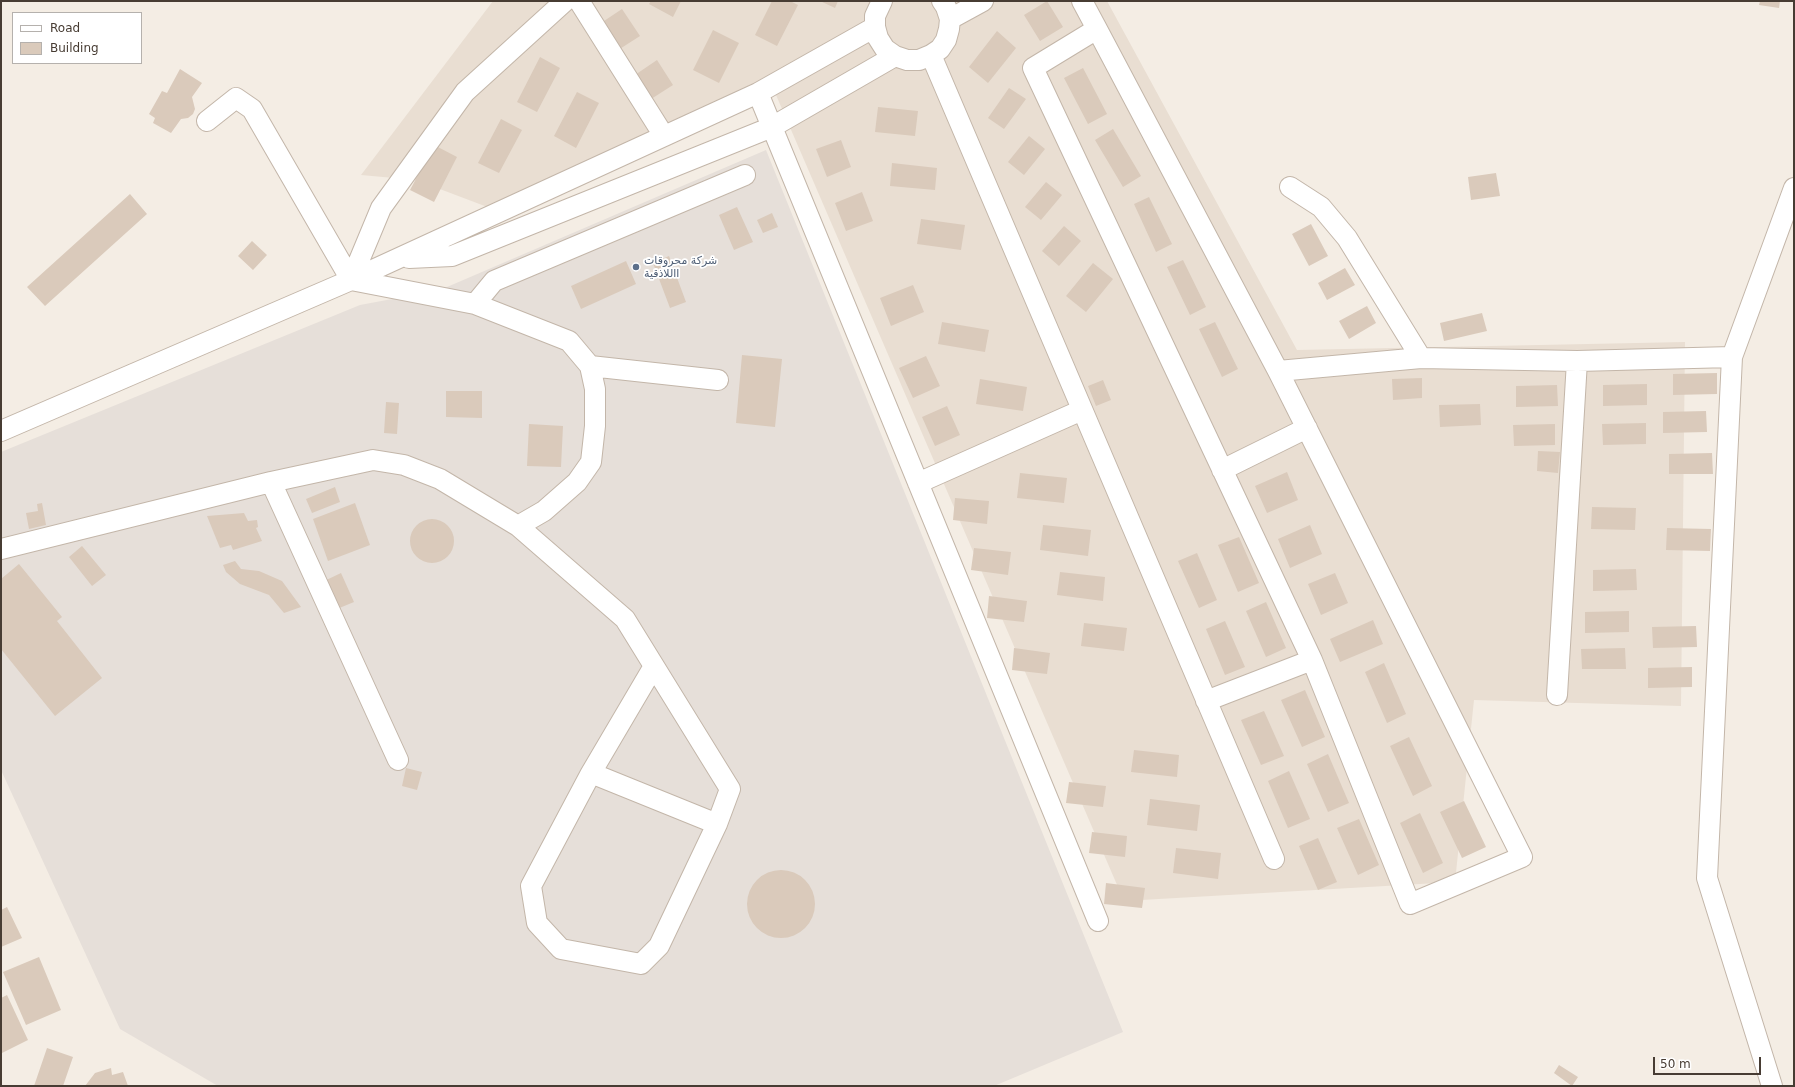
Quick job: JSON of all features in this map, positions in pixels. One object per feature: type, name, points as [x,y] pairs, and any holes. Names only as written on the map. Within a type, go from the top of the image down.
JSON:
[{"type":"street","points":[[351,280],[381,208],[465,92],[565,1]]},
{"type":"street","points":[[579,1],[664,136]]},
{"type":"street","points":[[882,1],[875,16],[875,27],[878,38],[885,49],[895,56],[907,60],[919,60],[940,49],[946,40],[949,29],[946,10],[983,1]]},
{"type":"street","points":[[1082,1],[1097,29],[1278,371],[1522,857],[1410,904],[1312,660],[1033,68],[1097,29]]},
{"type":"street","points":[[1,431],[351,280],[758,93],[875,27]]},
{"type":"street","points":[[931,55],[1274,859]]},
{"type":"street","points":[[398,258],[452,256],[772,127],[895,56]]},
{"type":"street","points":[[758,93],[1098,921]]},
{"type":"street","points":[[207,121],[236,98],[252,109],[351,280],[475,304],[569,341],[590,366],[594,389],[595,426],[591,462],[577,482],[544,511],[518,526]]},
{"type":"street","points":[[475,304],[494,281],[744,175]]},
{"type":"street","points":[[1290,187],[1321,207],[1347,238],[1421,358]]},
{"type":"street","points":[[1772,1086],[1707,878],[1732,357],[1794,188]]},
{"type":"street","points":[[1278,371],[1421,358],[1578,361],[1732,357]]},
{"type":"street","points":[[1557,695],[1578,361]]},
{"type":"street","points":[[590,366],[718,380]]},
{"type":"street","points":[[918,483],[1082,410]]},
{"type":"street","points":[[1222,470],[1307,428]]},
{"type":"street","points":[[1,549],[271,482],[372,460],[404,465],[440,479],[518,526],[625,619],[730,789],[716,824],[659,946],[640,964],[561,949],[537,923],[531,886],[591,773],[654,666]]},
{"type":"street","points":[[271,482],[398,760]]},
{"type":"street","points":[[1206,701],[1312,660]]},
{"type":"street","points":[[591,773],[716,824]]},
{"type":"shaded area","points":[[493,1],[1107,1],[1297,350],[1685,342],[1681,706],[1474,700],[1455,882],[1124,901],[773,88],[490,208],[416,180],[361,175]]},
{"type":"shaded area","points":[[766,150],[1123,1032],[994,1086],[218,1086],[120,1029],[1,770],[1,452],[360,305],[440,290]]},
{"type":"building","points":[[651,1],[681,1],[673,17],[649,4]]},
{"type":"building","points":[[772,1],[790,1],[798,5],[777,46],[755,35]]},
{"type":"building","points":[[820,1],[838,1],[835,8]]},
{"type":"building","points":[[1047,1],[1063,27],[1040,41],[1024,15]]},
{"type":"building","points":[[1760,1],[1780,1],[1779,8],[1759,5]]},
{"type":"building","points":[[622,9],[640,36],[615,52],[598,25]]},
{"type":"building","points":[[713,30],[739,43],[719,83],[693,70]]},
{"type":"building","points":[[997,31],[1016,48],[988,83],[969,67]]},
{"type":"building","points":[[540,57],[560,68],[537,112],[517,102]]},
{"type":"building","points":[[657,60],[673,85],[648,101],[632,77]]},
{"type":"building","points":[[1083,68],[1107,114],[1088,124],[1064,78]]},
{"type":"building","points":[[180,69],[202,83],[192,97],[195,109],[193,114],[188,118],[181,119],[171,133],[153,123],[155,118],[149,114],[162,91],[167,93]]},
{"type":"building","points":[[1009,88],[1026,99],[1004,129],[988,118]]},
{"type":"building","points":[[577,92],[599,103],[576,148],[554,136]]},
{"type":"building","points":[[878,107],[918,111],[915,136],[875,132]]},
{"type":"building","points":[[501,119],[522,130],[499,173],[478,163]]},
{"type":"building","points":[[1113,129],[1141,176],[1123,187],[1095,140]]},
{"type":"building","points":[[1029,136],[1045,149],[1024,175],[1008,162]]},
{"type":"building","points":[[841,140],[851,167],[827,177],[816,149]]},
{"type":"building","points":[[434,145],[457,157],[434,202],[410,190]]},
{"type":"building","points":[[892,163],[937,168],[935,190],[890,186]]},
{"type":"building","points":[[1496,173],[1500,196],[1471,200],[1468,177]]},
{"type":"building","points":[[1046,182],[1062,195],[1041,220],[1025,207]]},
{"type":"building","points":[[862,192],[873,221],[846,231],[835,203]]},
{"type":"building","points":[[130,194],[147,214],[45,306],[27,287]]},
{"type":"building","points":[[1149,197],[1172,244],[1156,252],[1134,204]]},
{"type":"building","points":[[737,207],[753,242],[734,250],[719,215]]},
{"type":"building","points":[[772,213],[778,227],[763,233],[757,220]]},
{"type":"building","points":[[921,219],[965,225],[961,250],[917,244]]},
{"type":"building","points":[[1311,224],[1328,256],[1309,266],[1292,234]]},
{"type":"building","points":[[1064,226],[1081,241],[1059,266],[1042,251]]},
{"type":"building","points":[[252,241],[267,255],[253,270],[238,256]]},
{"type":"building","points":[[669,256],[686,302],[670,308],[653,263]]},
{"type":"building","points":[[1183,260],[1206,307],[1190,315],[1167,267]]},
{"type":"building","points":[[626,261],[636,284],[581,309],[571,286]]},
{"type":"building","points":[[1093,263],[1113,279],[1086,312],[1066,296]]},
{"type":"building","points":[[1345,268],[1355,285],[1327,300],[1318,283]]},
{"type":"building","points":[[913,285],[924,312],[891,326],[880,298]]},
{"type":"building","points":[[1367,306],[1376,323],[1349,339],[1339,321]]},
{"type":"building","points":[[1482,313],[1487,331],[1444,341],[1440,323]]},
{"type":"building","points":[[942,322],[989,330],[985,352],[938,344]]},
{"type":"building","points":[[1215,322],[1238,369],[1222,377],[1199,329]]},
{"type":"building","points":[[742,355],[782,359],[775,427],[736,423]]},
{"type":"building","points":[[926,356],[940,386],[913,398],[899,368]]},
{"type":"building","points":[[1717,373],[1717,394],[1673,395],[1673,374]]},
{"type":"building","points":[[1422,378],[1422,398],[1393,400],[1392,379]]},
{"type":"building","points":[[980,379],[1027,387],[1023,411],[976,404]]},
{"type":"building","points":[[1103,380],[1111,400],[1096,406],[1088,386]]},
{"type":"building","points":[[1647,384],[1647,405],[1603,406],[1603,385]]},
{"type":"building","points":[[1557,385],[1558,406],[1516,407],[1516,386]]},
{"type":"building","points":[[446,391],[482,391],[482,418],[446,417]]},
{"type":"building","points":[[386,402],[399,403],[397,434],[384,433]]},
{"type":"building","points":[[1480,404],[1481,425],[1440,427],[1439,405]]},
{"type":"building","points":[[947,406],[960,435],[935,446],[922,417]]},
{"type":"building","points":[[1706,411],[1707,432],[1663,433],[1663,412]]},
{"type":"building","points":[[1646,423],[1646,444],[1603,445],[1602,424]]},
{"type":"building","points":[[529,424],[563,426],[561,467],[527,466]]},
{"type":"building","points":[[1555,424],[1555,445],[1514,446],[1513,425]]},
{"type":"building","points":[[1538,451],[1560,452],[1558,473],[1537,471]]},
{"type":"building","points":[[1712,453],[1713,474],[1669,474],[1669,454]]},
{"type":"building","points":[[1287,472],[1298,500],[1267,513],[1255,486]]},
{"type":"building","points":[[1020,473],[1067,478],[1064,503],[1017,498]]},
{"type":"building","points":[[335,487],[340,502],[312,513],[306,499]]},
{"type":"building","points":[[955,498],[989,501],[987,524],[953,520]]},
{"type":"building","points":[[42,503],[46,525],[29,529],[26,513],[38,511],[37,504]]},
{"type":"building","points":[[355,503],[370,545],[328,561],[313,519]]},
{"type":"building","points":[[1592,507],[1636,508],[1635,530],[1591,529]]},
{"type":"building","points":[[244,513],[248,521],[257,520],[258,527],[256,528],[262,541],[233,550],[231,545],[220,548],[207,516]]},
{"type":"building","points":[[428,519],[436,519],[448,525],[454,537],[454,545],[448,557],[436,563],[428,563],[416,557],[410,545],[410,537],[416,525]]},
{"type":"building","points":[[1043,525],[1091,530],[1088,556],[1040,550]]},
{"type":"building","points":[[1310,525],[1322,554],[1290,568],[1278,539]]},
{"type":"building","points":[[1667,528],[1711,529],[1710,551],[1666,550]]},
{"type":"building","points":[[1239,537],[1259,583],[1238,592],[1218,545]]},
{"type":"building","points":[[82,546],[106,575],[92,586],[69,557]]},
{"type":"building","points":[[974,548],[1011,552],[1008,575],[971,570]]},
{"type":"building","points":[[1197,553],[1217,600],[1199,608],[1178,561]]},
{"type":"building","points":[[235,561],[241,569],[259,571],[282,581],[301,607],[284,613],[269,595],[240,584],[226,572],[223,565]]},
{"type":"building","points":[[19,564],[62,617],[57,621],[102,678],[55,716],[1,649],[1,579]]},
{"type":"building","points":[[1636,569],[1637,590],[1593,591],[1593,570]]},
{"type":"building","points":[[1060,572],[1105,577],[1103,601],[1057,595]]},
{"type":"building","points":[[341,573],[354,602],[332,611],[320,583]]},
{"type":"building","points":[[1335,573],[1348,603],[1321,615],[1308,584]]},
{"type":"building","points":[[989,596],[1027,601],[1024,622],[987,618]]},
{"type":"building","points":[[1266,602],[1286,648],[1266,657],[1246,611]]},
{"type":"building","points":[[1629,611],[1629,632],[1585,633],[1585,612]]},
{"type":"building","points":[[1373,620],[1383,644],[1340,662],[1330,639]]},
{"type":"building","points":[[1225,621],[1245,667],[1225,675],[1206,629]]},
{"type":"building","points":[[1084,623],[1127,628],[1124,651],[1081,646]]},
{"type":"building","points":[[1696,626],[1697,647],[1653,648],[1652,627]]},
{"type":"building","points":[[1014,648],[1050,653],[1047,674],[1012,670]]},
{"type":"building","points":[[1625,648],[1626,669],[1582,669],[1581,649]]},
{"type":"building","points":[[1384,663],[1406,714],[1387,723],[1365,672]]},
{"type":"building","points":[[1692,667],[1692,687],[1648,688],[1648,668]]},
{"type":"building","points":[[1305,690],[1325,737],[1302,747],[1281,700]]},
{"type":"building","points":[[1264,711],[1284,756],[1261,765],[1241,720]]},
{"type":"building","points":[[1409,737],[1432,786],[1413,796],[1390,746]]},
{"type":"building","points":[[1134,750],[1179,755],[1177,777],[1131,772]]},
{"type":"building","points":[[1328,754],[1349,803],[1328,812],[1307,764]]},
{"type":"building","points":[[406,768],[422,772],[417,790],[402,786]]},
{"type":"building","points":[[1289,771],[1310,819],[1288,828],[1268,781]]},
{"type":"building","points":[[1069,782],[1106,786],[1103,807],[1066,803]]},
{"type":"building","points":[[1150,799],[1200,805],[1197,831],[1147,825]]},
{"type":"building","points":[[1464,801],[1486,847],[1462,858],[1440,812]]},
{"type":"building","points":[[1420,813],[1443,863],[1423,873],[1400,823]]},
{"type":"building","points":[[1359,819],[1379,865],[1358,875],[1337,828]]},
{"type":"building","points":[[1092,832],[1127,836],[1125,857],[1089,853]]},
{"type":"building","points":[[1318,838],[1337,882],[1318,890],[1299,846]]},
{"type":"building","points":[[1176,848],[1221,853],[1218,879],[1173,873]]},
{"type":"building","points":[[781,870],[794,873],[805,880],[812,891],[815,904],[812,917],[805,928],[794,935],[781,938],[768,935],[757,928],[750,917],[747,904],[750,891],[757,880],[768,873]]},
{"type":"building","points":[[1106,883],[1145,888],[1142,908],[1104,904]]},
{"type":"building","points":[[7,907],[22,938],[1,947],[1,910]]},
{"type":"building","points":[[39,957],[61,1010],[26,1025],[3,972]]},
{"type":"building","points":[[7,995],[28,1040],[2,1053],[1,998]]},
{"type":"building","points":[[47,1048],[73,1057],[63,1086],[34,1086]]},
{"type":"building","points":[[1559,1065],[1578,1077],[1572,1086],[1554,1073]]},
{"type":"building","points":[[111,1068],[112,1075],[123,1072],[128,1086],[85,1086],[95,1073]]},
{"type":"place","name":"شركة محروقات االلاذقية","points":[[636,267]]}]
